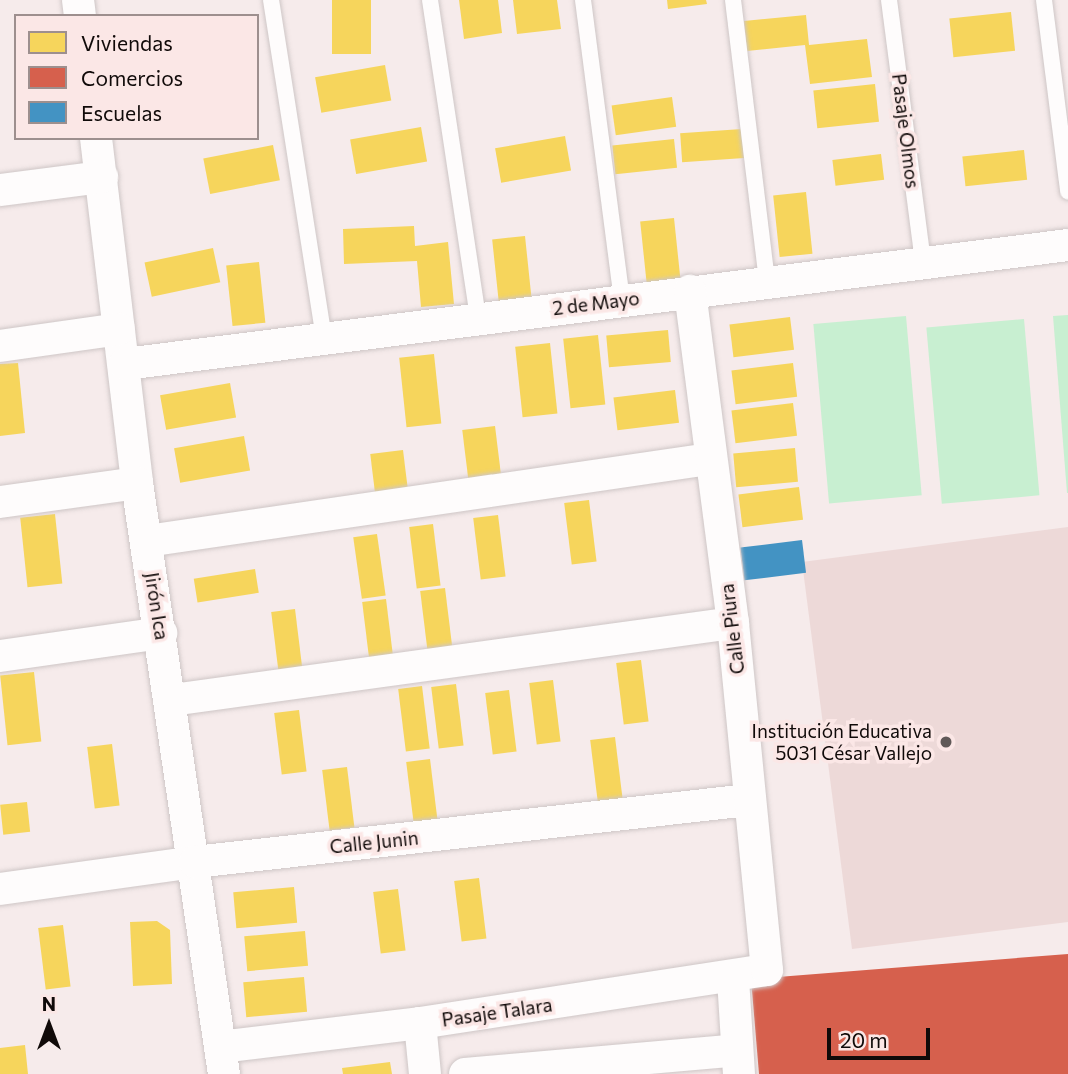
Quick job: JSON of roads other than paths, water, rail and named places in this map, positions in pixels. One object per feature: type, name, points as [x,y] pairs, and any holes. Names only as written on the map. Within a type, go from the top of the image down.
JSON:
[{"type":"street","name":"Jirón Ica","points":[[96,140],[138,483],[172,700],[222,1060]]},
{"type":"street","points":[[0,190],[102,177]]},
{"type":"street","name":"2 de Mayo","points":[[125,364],[1068,246]]},
{"type":"street","name":"Calle Piura","points":[[690,292],[709,459],[733,623],[749,800],[769,966]]},
{"type":"street","points":[[0,346],[119,329]]},
{"type":"street","points":[[147,541],[709,459]]},
{"type":"street","points":[[0,502],[138,483]]},
{"type":"street","points":[[172,700],[733,623]]},
{"type":"street","points":[[0,656],[161,634]]},
{"type":"street","name":"Calle Junin","points":[[0,889],[195,862],[749,800]]},
{"type":"street","name":"Pasaje Talara","points":[[222,1060],[419,1023],[733,979],[765,973],[769,966]]},
{"type":"street","points":[[465,1074],[738,1062],[733,979]]},
{"type":"street","points":[[419,1023],[425,1074]]},
{"type":"lane","points":[[271,0],[324,337]]},
{"type":"lane","points":[[430,0],[478,318]]},
{"type":"lane","points":[[583,0],[622,300]]},
{"type":"lane","points":[[733,0],[767,282]]},
{"type":"lane","name":"Pasaje Olmos","points":[[889,0],[923,263]]},
{"type":"lane","points":[[1044,0],[1068,191]]},
{"type":"place","name":"Institución Educativa 5031 César Vallejo","points":[[946,742]]}]
